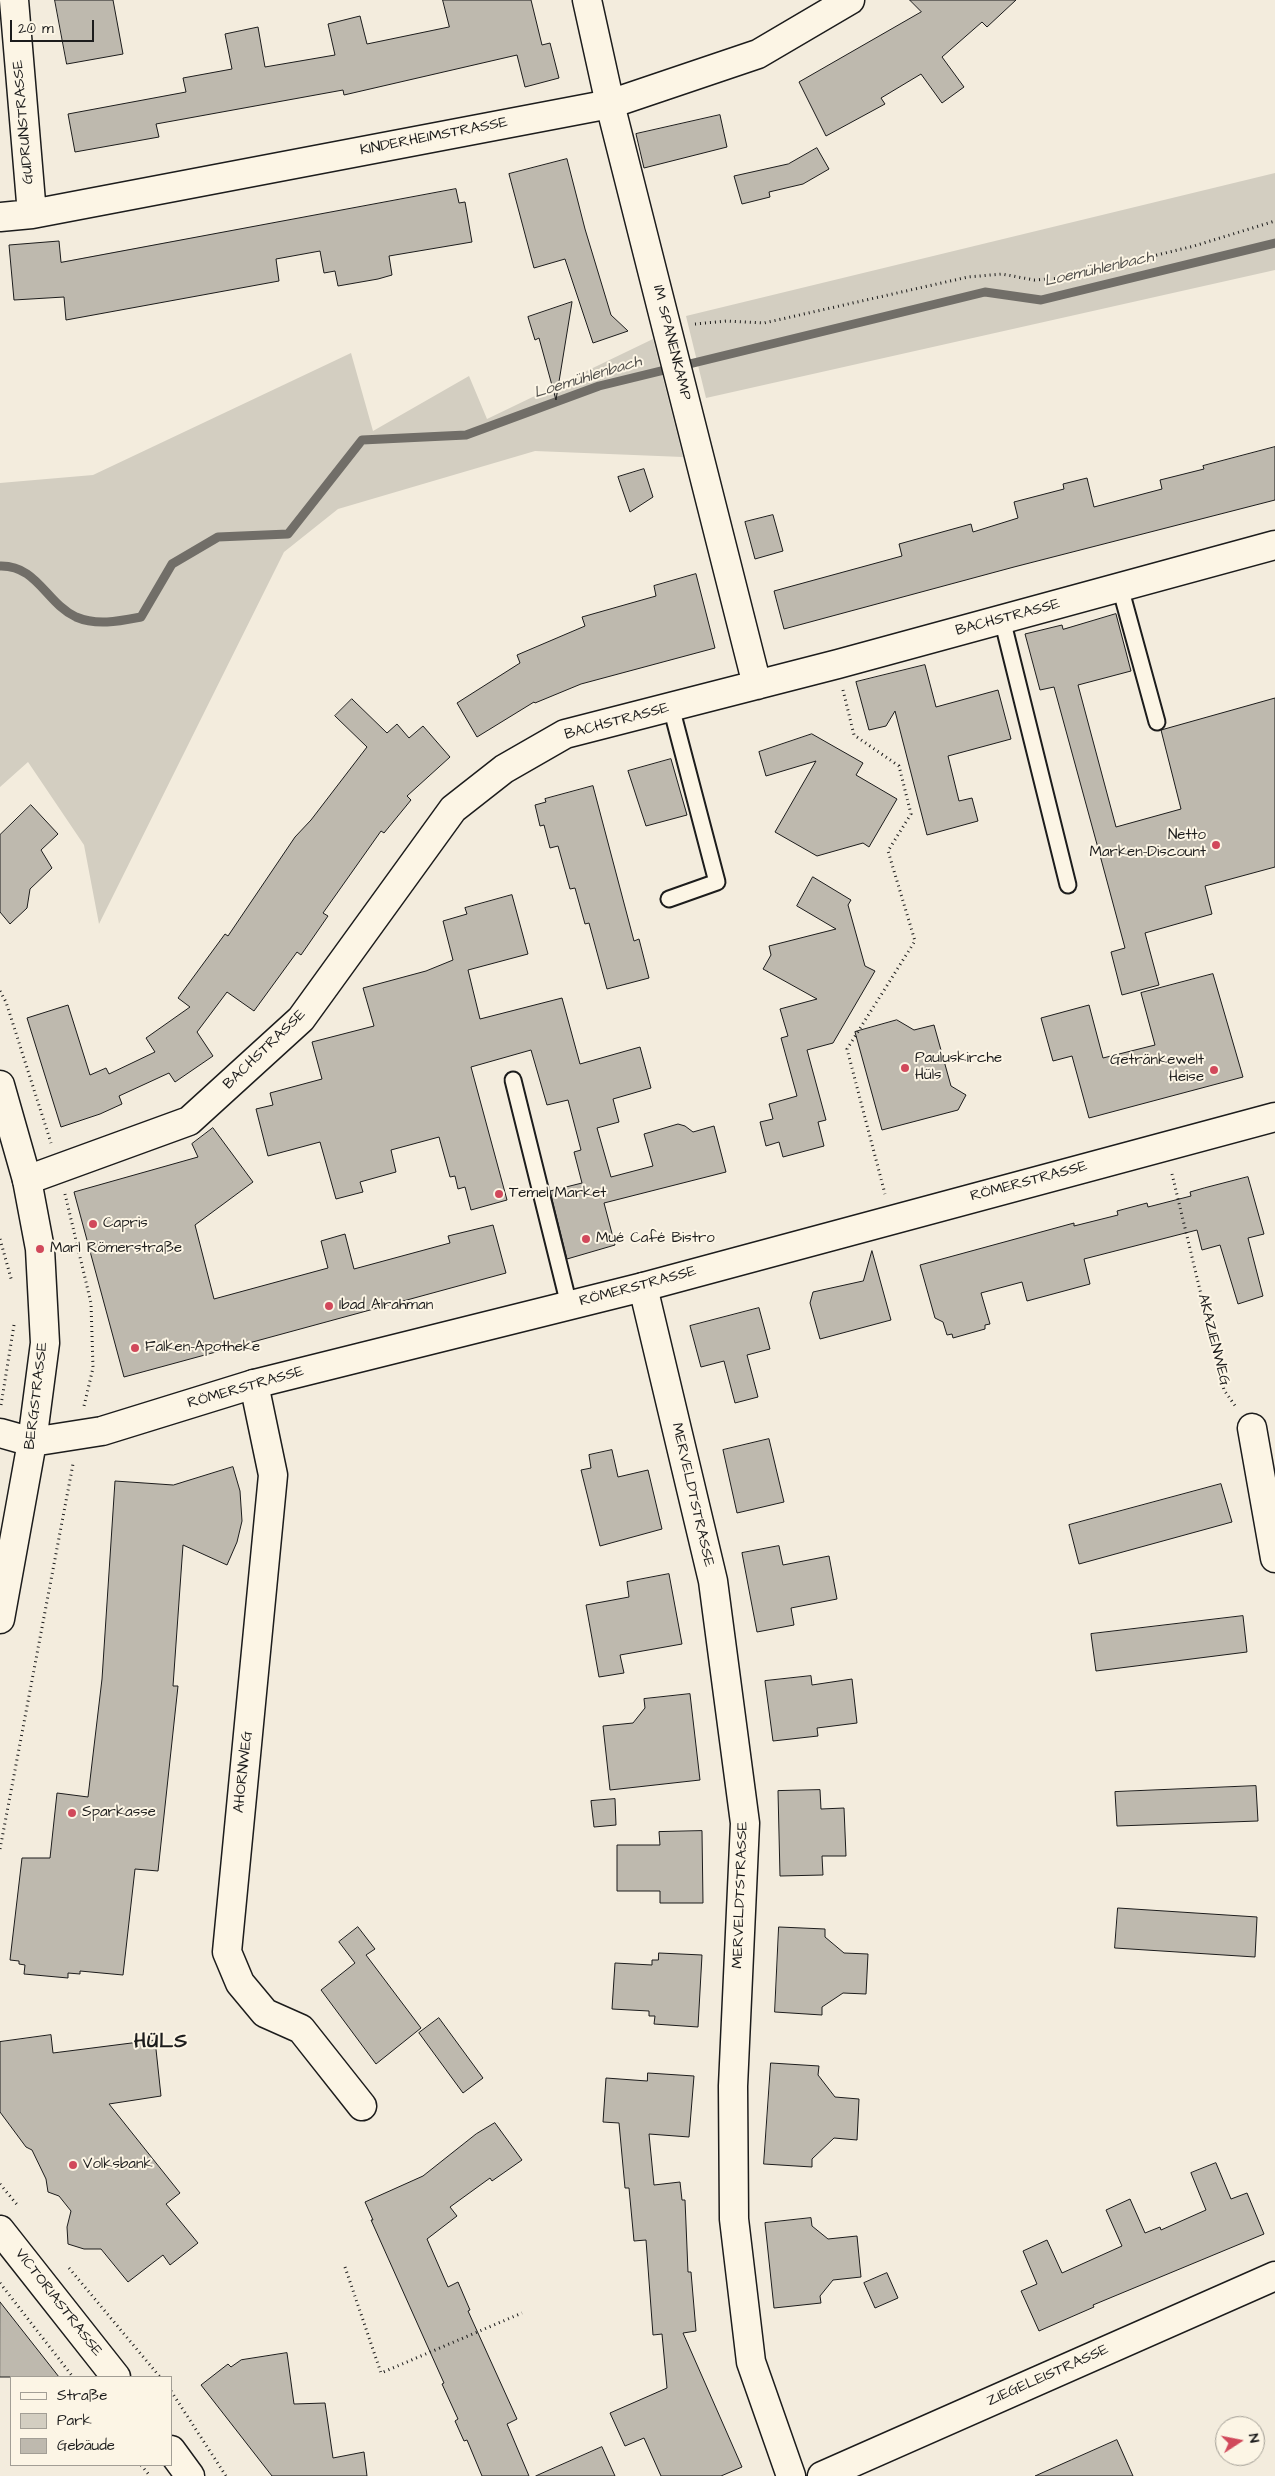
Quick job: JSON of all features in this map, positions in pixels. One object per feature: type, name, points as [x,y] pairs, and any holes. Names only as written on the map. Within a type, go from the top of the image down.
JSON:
[{"type":"street","name":"GUDRUNSTRASSE","points":[[14,0],[32,214]]},
{"type":"street","name":"IM SPANENKAMP","points":[[587,0],[610,104],[757,685]]},
{"type":"street","name":"KINDERHEIMSTRASSE","points":[[0,216],[32,214],[610,104],[758,54],[850,0]]},
{"type":"street","name":"BACHSTRASSE","points":[[27,1180],[189,1121],[301,1019],[453,809],[504,768],[566,734],[838,664],[1275,545]]},
{"type":"street","name":"BERGSTRASSE","points":[[0,1085],[27,1180],[40,1249],[45,1343],[32,1442],[0,1619]]},
{"type":"street","name":"RÖMERSTRASSE","points":[[1,1420],[32,1442],[102,1431],[254,1384],[642,1287],[1275,1117]]},
{"type":"street","name":"MERVELDTSTRASSE","points":[[642,1287],[713,1581],[745,1823],[733,2086],[734,2219],[751,2362],[791,2476]]},
{"type":"street","name":"AHORNWEG","points":[[254,1384],[273,1475],[227,1952],[240,1983],[265,2013],[301,2029],[362,2106]]},
{"type":"street","points":[[1252,1428],[1275,1558]]},
{"type":"street","name":"VICTORIASTRASSE","points":[[0,2230],[115,2376]]},
{"type":"street","name":"ZIEGELEISTRASSE","points":[[822,2476],[1275,2276]]},
{"type":"street","points":[[172,2452],[185,2474]]},
{"type":"lane","points":[[1120,587],[1157,722]]},
{"type":"lane","points":[[1002,619],[1068,885]]},
{"type":"lane","points":[[669,899],[717,882],[671,708]]},
{"type":"lane","points":[[513,1080],[569,1305]]},
{"type":"path","points":[[666,325],[727,321],[764,323],[968,277],[1002,274],[1034,280],[1063,278],[1194,246],[1275,221]]},
{"type":"path","points":[[838,664],[854,735],[899,766],[911,814],[888,851],[915,941],[847,1049],[892,1219]]},
{"type":"path","name":"AKAZIENWEG","points":[[1166,1145],[1224,1390],[1252,1428]]},
{"type":"path","points":[[0,1239],[13,1289]]},
{"type":"path","points":[[1,1420],[15,1319]]},
{"type":"path","points":[[0,2184],[22,2211]]},
{"type":"path","points":[[64,2262],[159,2376]]},
{"type":"path","points":[[346,2267],[381,2373],[522,2313]]},
{"type":"path","points":[[0,2283],[72,2376]]},
{"type":"path","points":[[172,2393],[226,2476]]},
{"type":"path","points":[[142,2466],[150,2476]]},
{"type":"green space","points":[[1275,173],[1275,270],[706,398],[686,316]]},
{"type":"green space","points":[[653,339],[683,457],[535,451],[338,509],[284,552],[99,924],[84,845],[28,762],[0,787],[0,483],[93,475],[351,353],[373,431],[469,376],[487,419]]},
{"type":"building","points":[[55,0],[113,0],[123,54],[67,64]]},
{"type":"building","points":[[443,0],[531,0],[542,45],[550,43],[559,78],[525,87],[517,55],[344,95],[343,90],[156,124],[159,137],[75,152],[68,114],[186,92],[183,78],[232,69],[225,34],[258,27],[265,67],[335,55],[328,24],[360,16],[367,44],[449,27]]},
{"type":"building","points":[[910,0],[1016,0],[987,27],[982,22],[942,57],[964,87],[942,103],[921,74],[881,98],[885,104],[826,136],[799,82],[921,12]]},
{"type":"building","points":[[720,115],[727,147],[644,168],[636,134]]},
{"type":"building","points":[[817,148],[829,169],[803,184],[769,192],[770,197],[742,204],[734,176],[788,164]]},
{"type":"building","points":[[567,159],[585,229],[611,315],[628,331],[593,343],[565,259],[534,268],[509,174]]},
{"type":"building","points":[[456,189],[459,203],[465,202],[472,242],[389,256],[392,275],[378,279],[338,286],[335,271],[324,273],[320,251],[276,259],[279,281],[66,320],[64,297],[14,300],[9,245],[59,241],[61,262]]},
{"type":"building","points":[[572,302],[556,400],[539,338],[535,340],[528,317]]},
{"type":"building","points":[[1275,447],[1275,500],[1014,567],[784,629],[774,591],[902,556],[899,544],[971,524],[973,532],[1018,518],[1014,502],[1064,489],[1063,484],[1087,478],[1094,507],[1162,489],[1160,480],[1204,469],[1203,466]]},
{"type":"building","points":[[644,469],[653,497],[630,512],[618,477]]},
{"type":"building","points":[[773,515],[783,551],[755,559],[745,522]]},
{"type":"building","points":[[696,574],[715,648],[581,684],[534,702],[477,737],[457,703],[520,663],[517,655],[585,626],[582,617],[656,596],[654,586]]},
{"type":"building","points":[[1116,614],[1131,671],[1078,685],[1116,827],[1181,809],[1161,730],[1275,698],[1275,867],[1205,886],[1212,914],[1145,933],[1159,985],[1122,995],[1111,952],[1125,948],[1054,687],[1040,690],[1025,634],[1062,625],[1063,629]]},
{"type":"building","points":[[925,665],[936,707],[998,690],[1011,739],[948,756],[959,801],[972,798],[978,821],[927,835],[895,711],[886,726],[869,730],[856,682]]},
{"type":"building","points":[[352,699],[387,733],[397,724],[409,738],[423,726],[450,757],[407,796],[411,800],[384,833],[381,831],[323,913],[328,916],[301,955],[297,952],[254,1011],[227,992],[197,1032],[213,1056],[175,1082],[169,1073],[119,1096],[122,1104],[100,1114],[61,1127],[27,1018],[68,1005],[90,1075],[106,1068],[109,1074],[155,1052],[146,1038],[190,1007],[178,998],[225,934],[228,936],[295,837],[311,820],[367,747],[335,716]]},
{"type":"building","points":[[812,734],[863,763],[856,775],[897,799],[869,847],[863,843],[817,856],[775,832],[816,761],[766,776],[759,752]]},
{"type":"building","points":[[671,759],[687,815],[646,826],[628,771]]},
{"type":"building","points":[[593,786],[634,941],[639,939],[649,978],[607,989],[589,923],[585,924],[575,888],[570,889],[558,846],[550,848],[544,825],[540,826],[535,805],[546,802],[545,799]]},
{"type":"building","points":[[31,805],[58,834],[41,850],[52,868],[30,889],[27,908],[10,924],[0,912],[0,835]]},
{"type":"building","points":[[813,877],[851,900],[848,905],[865,966],[875,971],[833,1043],[807,1050],[826,1120],[818,1122],[824,1146],[783,1157],[779,1142],[766,1146],[760,1122],[773,1119],[769,1104],[797,1096],[781,1038],[788,1036],[780,1009],[817,999],[763,969],[771,955],[769,946],[836,929],[797,906]]},
{"type":"building","points":[[512,895],[528,954],[468,970],[480,1019],[562,998],[580,1064],[640,1047],[651,1088],[613,1099],[619,1122],[597,1128],[611,1177],[653,1166],[644,1134],[678,1124],[685,1126],[693,1132],[714,1126],[726,1172],[604,1203],[615,1245],[567,1259],[550,1191],[582,1183],[574,1152],[581,1150],[568,1100],[547,1105],[531,1050],[471,1067],[507,1200],[471,1210],[465,1187],[458,1189],[455,1176],[450,1177],[439,1137],[391,1150],[396,1172],[360,1182],[363,1192],[336,1199],[320,1142],[268,1156],[256,1109],[273,1105],[270,1093],[322,1079],[312,1042],[374,1026],[363,988],[426,971],[453,960],[443,921],[467,914],[465,908]]},
{"type":"building","points":[[1213,974],[1243,1077],[1089,1118],[1072,1056],[1053,1061],[1041,1018],[1089,1005],[1103,1058],[1155,1045],[1141,993]]},
{"type":"building","name":"Pauluskirche Hüls","points":[[897,1020],[914,1030],[934,1025],[951,1086],[966,1095],[958,1110],[882,1130],[855,1032]]},
{"type":"building","points":[[213,1128],[253,1182],[195,1225],[214,1299],[328,1268],[321,1241],[345,1234],[354,1269],[450,1243],[448,1236],[493,1225],[506,1273],[124,1377],[74,1192],[198,1157],[192,1144]]},
{"type":"building","points":[[1248,1177],[1264,1234],[1248,1238],[1263,1296],[1238,1304],[1220,1245],[1202,1250],[1197,1230],[1084,1259],[1090,1284],[1027,1301],[1022,1282],[981,1293],[990,1324],[985,1325],[985,1329],[953,1338],[952,1334],[947,1335],[943,1322],[935,1318],[920,1265],[1074,1223],[1074,1226],[1118,1215],[1117,1211],[1147,1203],[1148,1207],[1191,1196],[1190,1192]]},
{"type":"building","points":[[872,1251],[891,1320],[820,1339],[810,1303],[813,1292],[863,1281]]},
{"type":"building","points":[[759,1308],[770,1349],[747,1355],[758,1397],[735,1403],[724,1361],[701,1367],[690,1326]]},
{"type":"building","points":[[769,1439],[784,1502],[737,1513],[723,1450]]},
{"type":"building","points":[[612,1450],[618,1477],[648,1470],[662,1529],[600,1546],[581,1470],[591,1468],[589,1455]]},
{"type":"building","points":[[233,1467],[240,1491],[242,1521],[237,1542],[227,1565],[183,1545],[173,1686],[178,1686],[158,1871],[135,1869],[123,1975],[80,1971],[80,1974],[68,1973],[68,1978],[24,1974],[25,1965],[19,1964],[19,1961],[10,1960],[22,1858],[50,1858],[57,1793],[88,1797],[102,1679],[115,1481],[173,1485]]},
{"type":"building","points":[[1221,1484],[1232,1522],[1079,1564],[1069,1525]]},
{"type":"building","points":[[779,1546],[783,1565],[829,1556],[837,1599],[791,1608],[794,1625],[757,1632],[742,1553]]},
{"type":"building","points":[[669,1574],[682,1644],[620,1655],[624,1673],[599,1677],[586,1605],[629,1597],[627,1582]]},
{"type":"building","points":[[1243,1616],[1247,1652],[1096,1671],[1091,1634]]},
{"type":"building","points":[[811,1676],[812,1685],[852,1679],[857,1723],[817,1728],[818,1736],[773,1741],[765,1681]]},
{"type":"building","points":[[690,1694],[700,1780],[610,1790],[603,1726],[633,1723],[645,1708],[644,1699]]},
{"type":"building","points":[[1256,1786],[1258,1821],[1117,1826],[1115,1792]]},
{"type":"building","points":[[820,1790],[821,1809],[844,1808],[846,1856],[822,1856],[823,1875],[780,1876],[778,1791]]},
{"type":"building","points":[[615,1799],[616,1825],[594,1827],[591,1801]]},
{"type":"building","points":[[702,1831],[703,1903],[660,1903],[660,1891],[617,1891],[617,1845],[660,1845],[659,1832]]},
{"type":"building","points":[[1118,1908],[1257,1917],[1255,1957],[1115,1948]]},
{"type":"building","points":[[358,1927],[375,1949],[366,1955],[421,2028],[376,2064],[321,1990],[355,1963],[339,1942]]},
{"type":"building","points":[[779,1927],[825,1929],[825,1937],[844,1953],[868,1954],[866,1994],[843,1993],[822,2007],[822,2015],[775,2012]]},
{"type":"building","points":[[659,1953],[702,1955],[698,2027],[654,2024],[655,2016],[649,2016],[649,2011],[612,2009],[615,1963],[652,1965],[652,1960],[658,1960]]},
{"type":"building","points":[[439,2018],[483,2078],[463,2093],[419,2033]]},
{"type":"building","points":[[51,2035],[53,2053],[155,2040],[161,2096],[109,2104],[180,2193],[166,2204],[198,2243],[170,2265],[163,2255],[128,2282],[101,2249],[84,2249],[68,2244],[67,2227],[71,2211],[59,2196],[48,2192],[46,2179],[32,2150],[26,2147],[0,2112],[0,2042]]},
{"type":"building","points":[[771,2063],[819,2066],[818,2075],[835,2097],[859,2099],[857,2140],[834,2138],[812,2159],[812,2167],[764,2164]]},
{"type":"building","points":[[648,2073],[694,2076],[689,2137],[649,2134],[654,2185],[680,2182],[682,2200],[685,2200],[688,2272],[691,2272],[696,2331],[683,2333],[742,2467],[721,2476],[661,2476],[644,2438],[625,2446],[610,2413],[667,2388],[662,2334],[653,2335],[646,2240],[634,2241],[629,2188],[625,2188],[619,2123],[603,2122],[606,2078],[647,2081]]},
{"type":"building","points":[[495,2123],[522,2160],[492,2181],[490,2178],[450,2207],[457,2216],[427,2239],[448,2287],[458,2282],[470,2310],[468,2311],[517,2419],[507,2424],[529,2476],[482,2476],[467,2440],[464,2441],[455,2421],[458,2419],[442,2384],[444,2383],[371,2220],[373,2220],[365,2202],[423,2176],[476,2134]]},
{"type":"building","points":[[1216,2163],[1231,2199],[1247,2193],[1264,2234],[1093,2305],[1094,2307],[1039,2331],[1021,2291],[1037,2284],[1023,2251],[1047,2240],[1062,2273],[1122,2246],[1106,2210],[1130,2199],[1145,2233],[1160,2227],[1161,2230],[1206,2210],[1191,2173]]},
{"type":"building","points":[[811,2218],[812,2226],[828,2239],[857,2236],[861,2277],[833,2280],[820,2296],[821,2303],[774,2308],[765,2223]]},
{"type":"building","points":[[887,2273],[898,2298],[875,2308],[864,2283]]},
{"type":"building","points":[[0,2302],[58,2376],[0,2377]]},
{"type":"building","points":[[287,2353],[294,2404],[325,2403],[333,2458],[364,2452],[367,2476],[272,2476],[201,2385],[228,2364],[231,2367],[241,2360]]},
{"type":"building","points":[[1117,2440],[1133,2476],[1035,2476],[1071,2460]]},
{"type":"building","points":[[602,2447],[615,2476],[536,2476]]},
{"type":"waterway","name":"Loemühlenbach","points":[[0,566],[13,567],[23,572],[41,586],[66,611],[84,620],[100,622],[141,617],[172,564],[218,537],[288,534],[362,440],[466,435],[599,386],[985,292],[1041,300],[1275,243]]},
{"type":"place","name":"Netto Marken-Discount","points":[[1216,845]]},
{"type":"place","name":"Pauluskirche Hüls","points":[[905,1068]]},
{"type":"place","name":"Getränkewelt Heise","points":[[1214,1070]]},
{"type":"place","name":"Temel Market","points":[[499,1194]]},
{"type":"place","name":"Capris","points":[[93,1224]]},
{"type":"place","name":"Mué Café Bistro","points":[[586,1239]]},
{"type":"place","name":"Marl Römerstraße","points":[[40,1249]]},
{"type":"place","name":"Ibad Alrahman","points":[[329,1306]]},
{"type":"place","name":"Falken-Apotheke","points":[[135,1348]]},
{"type":"place","name":"Sparkasse","points":[[72,1813]]},
{"type":"place","name":"Volksbank","points":[[73,2165]]},
{"type":"district","name":"HÜLS","points":[[161,2043]]}]
